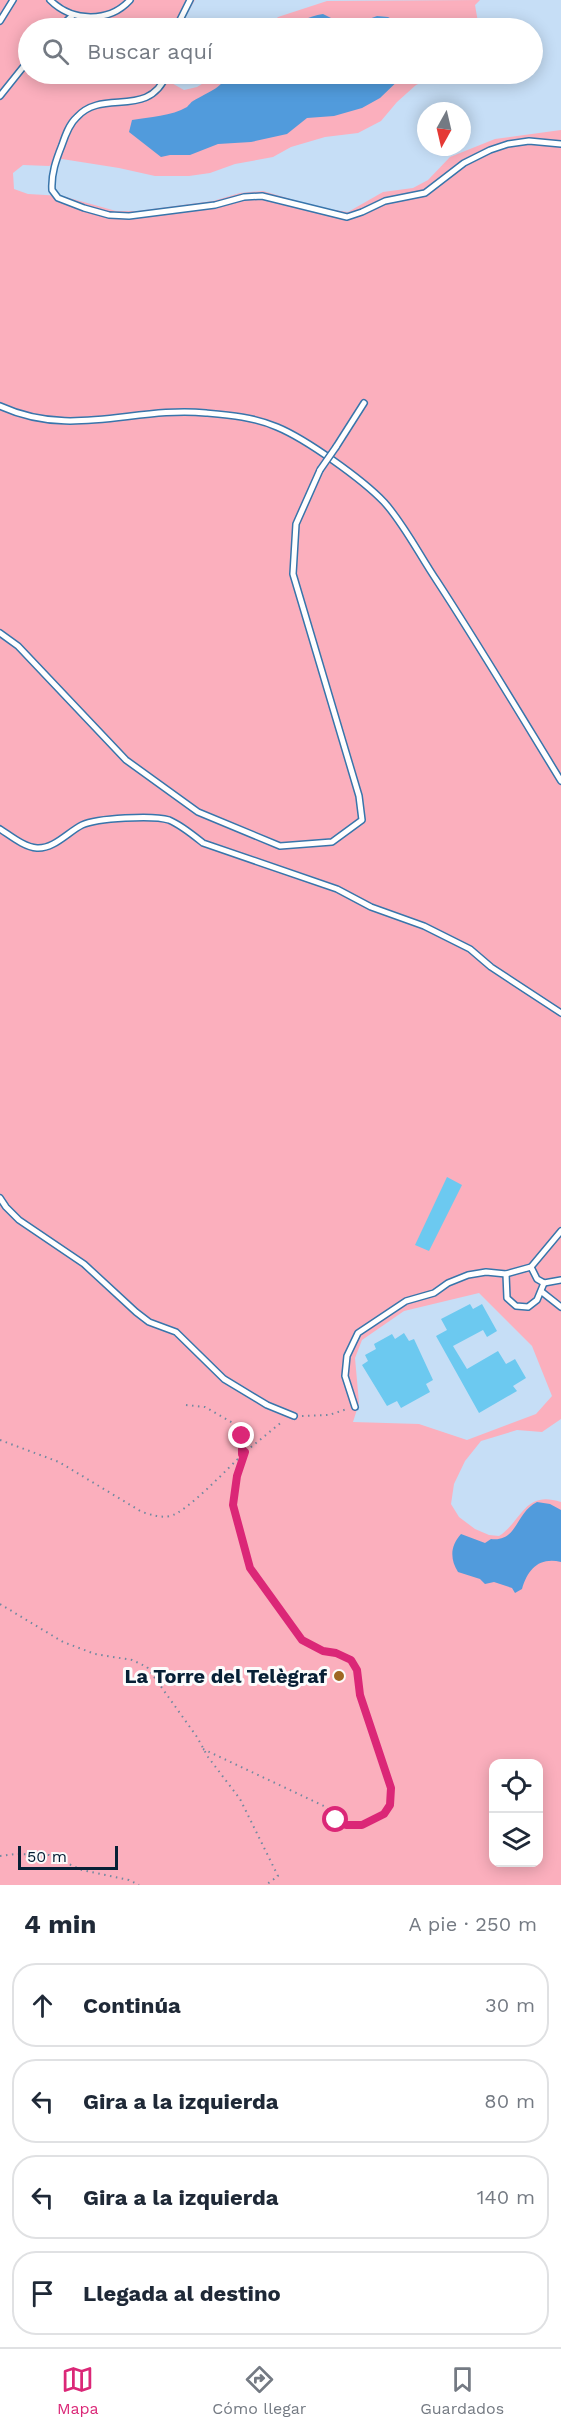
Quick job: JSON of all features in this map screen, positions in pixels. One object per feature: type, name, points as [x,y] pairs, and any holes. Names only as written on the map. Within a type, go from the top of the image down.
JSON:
[{"type":"lane","points":[[0,21],[13,0]]},
{"type":"lane","points":[[50,0],[63,10],[84,17],[107,15],[118,10],[130,0]]},
{"type":"lane","points":[[181,18],[190,0]]},
{"type":"lane","points":[[70,18],[73,15]]},
{"type":"lane","points":[[0,96],[18,74]]},
{"type":"lane","points":[[162,84],[159,90],[149,97],[99,105],[87,109],[77,117],[64,140],[53,170],[52,190],[58,198],[109,214],[129,216],[215,205],[244,197],[261,196],[347,216],[362,212],[384,201],[425,194],[464,163],[490,150],[529,141],[561,144]]},
{"type":"lane","points":[[0,633],[18,646],[126,760],[198,812],[280,846],[332,842],[362,819],[359,796],[293,574],[296,524],[320,470],[364,403]]},
{"type":"lane","points":[[0,406],[44,419],[88,422],[153,414],[201,412],[242,417],[276,426],[343,468],[384,502],[451,602],[561,781]]},
{"type":"lane","points":[[0,829],[38,848],[50,845],[82,825],[106,819],[168,820],[203,843],[337,889],[371,907],[424,926],[470,949],[491,967],[561,1013]]},
{"type":"lane","points":[[0,1198],[19,1220],[84,1264],[149,1322],[176,1332],[224,1379],[267,1406],[294,1416]]},
{"type":"lane","points":[[355,1407],[345,1376],[347,1356],[358,1333],[406,1301],[434,1293],[468,1275],[486,1272],[506,1274],[531,1267],[561,1231]]},
{"type":"lane","points":[[531,1267],[537,1279],[544,1283],[561,1280]]},
{"type":"lane","points":[[506,1274],[507,1298],[516,1306],[528,1307],[537,1300],[544,1283]]},
{"type":"lane","points":[[542,1292],[561,1306]]},
{"type":"path","points":[[186,1405],[205,1407],[240,1427],[244,1453],[237,1476],[233,1505],[250,1568],[302,1640],[323,1651],[336,1653],[351,1660],[357,1670],[360,1695],[391,1788],[390,1805],[384,1814],[362,1825],[346,1825],[336,1820],[326,1807],[203,1749]]},
{"type":"path","points":[[0,1440],[59,1462],[142,1512],[157,1517],[173,1516],[192,1503],[277,1423],[294,1416],[329,1415],[355,1407]]},
{"type":"path","points":[[0,1604],[72,1646],[95,1654],[132,1660],[147,1667],[240,1799],[278,1876],[266,1885]]},
{"type":"path","points":[[0,1856],[49,1855],[82,1870],[129,1880],[140,1885]]},
{"type":"shaded area","points":[[0,0],[195,0],[185,18],[18,18],[18,84],[173,84],[184,90],[202,84],[418,84],[397,102],[381,121],[358,133],[325,137],[291,147],[273,157],[189,176],[155,176],[62,159],[49,166],[23,165],[13,173],[14,189],[28,194],[62,196],[116,211],[138,211],[213,201],[240,193],[263,191],[321,208],[348,212],[383,192],[413,188],[428,180],[450,157],[471,156],[471,149],[495,139],[561,130],[561,1419],[542,1432],[517,1430],[481,1441],[465,1461],[454,1484],[451,1504],[459,1517],[475,1529],[489,1535],[499,1536],[531,1503],[549,1499],[561,1502],[561,1885],[0,1885]],"holes":[[[479,1293],[532,1346],[552,1396],[536,1414],[467,1440],[419,1424],[353,1422],[359,1403],[355,1358],[362,1340],[404,1311]]]},
{"type":"shaded area","points":[[480,0],[475,5],[477,18],[277,18],[327,1]]},
{"type":"water","points":[[323,14],[331,18],[307,18]]},
{"type":"water","points":[[377,16],[390,18],[372,18]]},
{"type":"water","points":[[221,84],[395,84],[380,98],[362,108],[334,116],[307,118],[287,134],[251,142],[218,144],[190,155],[161,157],[129,132],[132,120],[181,110],[192,101]]},
{"type":"water","points":[[537,1502],[550,1504],[561,1510],[561,1562],[546,1561],[536,1566],[531,1570],[522,1589],[515,1593],[512,1588],[494,1582],[485,1584],[480,1579],[458,1572],[452,1553],[461,1534],[485,1543],[491,1539],[500,1539],[512,1532],[524,1513]]},
{"type":"building","points":[[447,1177],[462,1185],[429,1251],[415,1245]]},
{"type":"building","points":[[470,1304],[473,1309],[482,1304],[497,1331],[487,1337],[483,1330],[453,1346],[467,1369],[498,1351],[506,1364],[515,1359],[526,1378],[513,1386],[517,1391],[479,1413],[436,1336],[447,1330],[441,1319]]},
{"type":"building","points":[[404,1333],[409,1341],[414,1339],[433,1380],[426,1384],[430,1392],[401,1408],[397,1401],[387,1406],[362,1365],[368,1361],[365,1355],[376,1349],[374,1344],[392,1334],[395,1339]]},
{"type":"place","name":"La Torre del Telègraf","points":[[339,1676]]},
{"type":"route","points":[[242,1436],[242,1454],[245,1452],[237,1476],[233,1505],[250,1568],[302,1640],[323,1651],[336,1653],[351,1660],[357,1670],[360,1695],[391,1788],[390,1805],[384,1814],[362,1825],[346,1825],[336,1820]]}]
